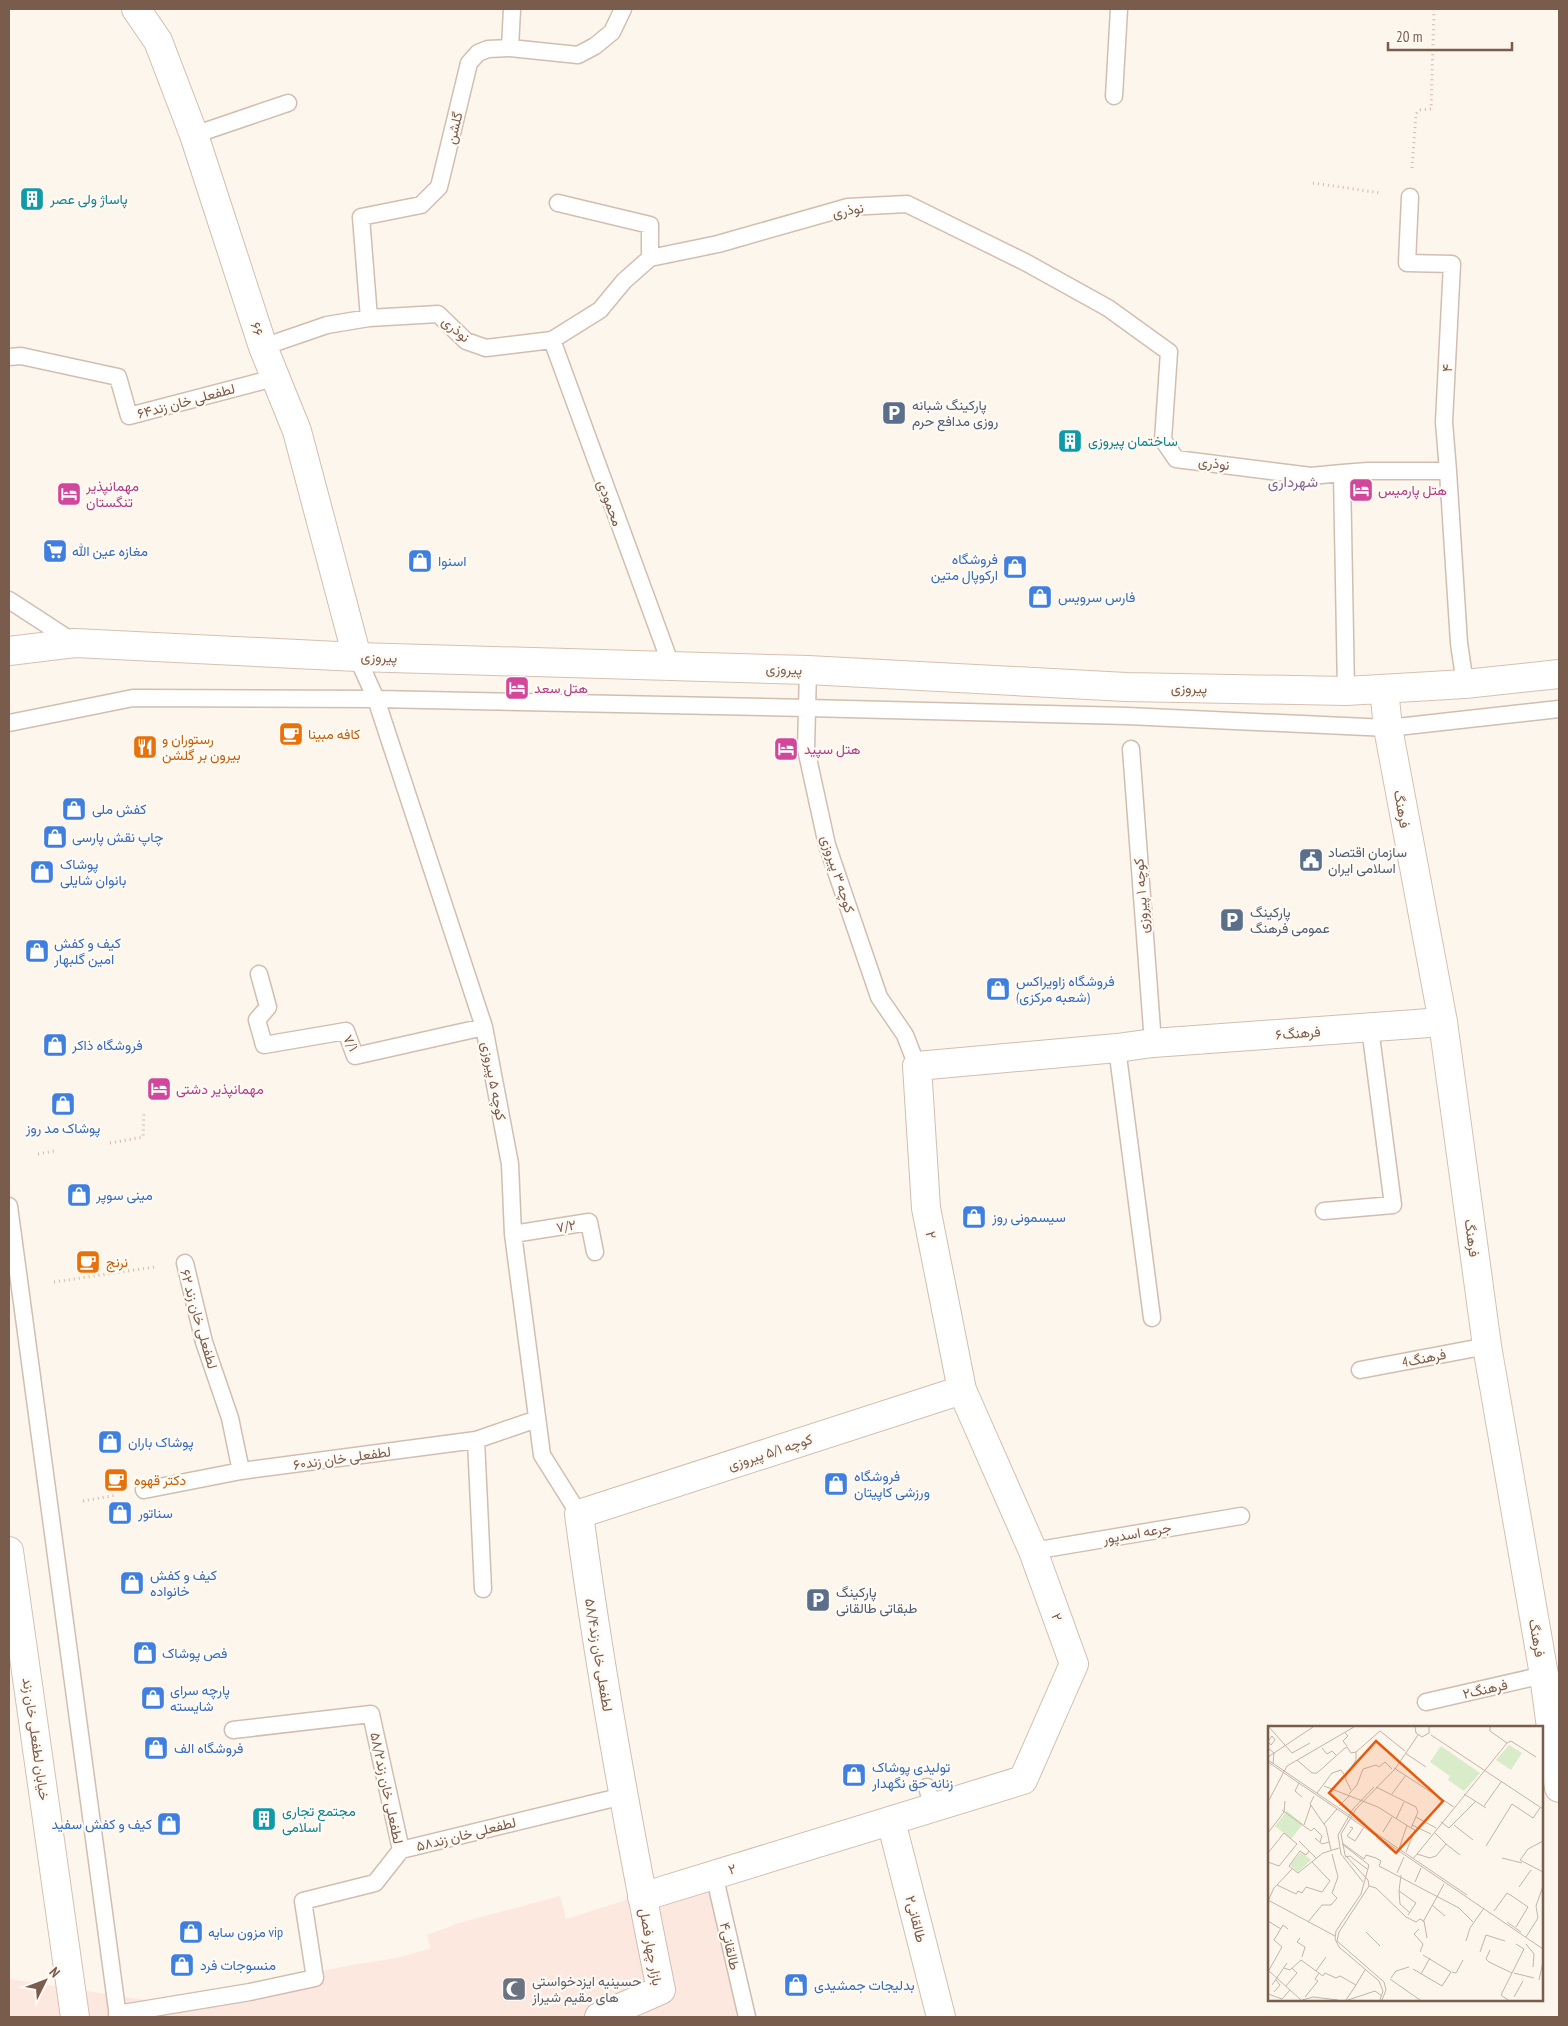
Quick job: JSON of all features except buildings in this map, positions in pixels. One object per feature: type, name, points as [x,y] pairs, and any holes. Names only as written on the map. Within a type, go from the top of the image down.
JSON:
[{"type":"street","name":"۶۶","points":[[136,9],[158,41],[194,135],[263,347],[297,431],[343,609],[358,656]]},
{"type":"street","name":"پیروزی","points":[[9,651],[75,643],[358,656],[670,664],[1126,687],[1346,691],[1465,684],[1559,674]]},
{"type":"street","name":"فرهنگ","points":[[1384,689],[1388,728],[1443,1022],[1487,1346],[1544,1675],[1559,1788]]},
{"type":"street","name":"فرهنگ۶","points":[[917,1066],[1153,1043],[1443,1022]]},
{"type":"street","name":"۲","points":[[642,1897],[891,1821],[930,1797],[1023,1780],[1074,1664],[1033,1551],[962,1390],[926,1208],[917,1066]]},
{"type":"street","name":"کوچه ۵/۱ پیروزی","points":[[579,1514],[962,1390]]},
{"type":"street","name":"لطفعلی خان زند۵۸/۴","points":[[579,1514],[596,1640],[642,1897]]},
{"type":"street","name":"خیابان لطفعلی خان زند","points":[[9,1551],[75,2017]]},
{"type":"street","name":"طالقانی۲","points":[[891,1821],[941,2017]]},
{"type":"street","name":"بازار چهار فصل","points":[[599,2017],[661,1990],[642,1897]]},
{"type":"lane","points":[[510,48],[512,9]]},
{"type":"lane","name":"گلشن","points":[[369,318],[361,217],[421,205],[439,187],[469,63],[478,53],[488,49],[510,48],[578,55],[595,46],[612,32],[624,9]]},
{"type":"lane","points":[[1114,96],[1119,9]]},
{"type":"lane","points":[[194,135],[288,103]]},
{"type":"lane","name":"۴","points":[[1410,197],[1407,263],[1452,264],[1444,422],[1448,471]]},
{"type":"lane","points":[[558,203],[650,225],[650,258]]},
{"type":"lane","name":"نوذری","points":[[263,347],[327,325],[369,318],[438,314],[466,341],[486,348],[552,340],[600,310],[624,281],[650,258],[718,244],[848,207],[907,204],[1025,262],[1108,308],[1169,352],[1163,440],[1176,459],[1311,476],[1368,471],[1448,471]]},
{"type":"lane","name":"محمودی","points":[[552,340],[670,664]]},
{"type":"lane","name":"لطفعلی خان زند۶۴","points":[[9,357],[21,356],[118,377],[129,416],[274,378]]},
{"type":"lane","points":[[1448,471],[1459,643],[1465,684]]},
{"type":"lane","points":[[1342,473],[1346,691]]},
{"type":"lane","points":[[9,600],[75,643]]},
{"type":"lane","name":"کوچه ۵ پیروزی","points":[[358,656],[376,699],[484,1028],[510,1164],[513,1234],[542,1455],[579,1514]]},
{"type":"lane","name":"کوچه ۳ پیروزی","points":[[808,670],[806,749],[827,845],[879,997],[904,1035],[917,1066]]},
{"type":"lane","points":[[9,723],[133,698],[376,699],[807,708],[1127,716],[1388,728],[1559,708]]},
{"type":"lane","name":"کوچه ۱ پیروزی","points":[[1131,749],[1153,1043]]},
{"type":"lane","name":"۷/۱","points":[[259,974],[268,1007],[257,1020],[264,1045],[346,1031],[355,1056],[484,1028]]},
{"type":"lane","points":[[1324,1211],[1394,1205],[1370,1028]]},
{"type":"lane","points":[[1117,1048],[1152,1318]]},
{"type":"lane","points":[[9,1206],[118,2015]]},
{"type":"lane","name":"۷/۲","points":[[513,1234],[588,1222],[595,1252]]},
{"type":"lane","name":"لطفعلی خان زند ۶۲","points":[[185,1263],[204,1342],[230,1418],[241,1471]]},
{"type":"lane","name":"فرهنگ4","points":[[1360,1370],[1487,1346]]},
{"type":"lane","name":"لطفعلی خان زند۶۰","points":[[144,1490],[241,1471],[476,1440],[537,1419]]},
{"type":"lane","points":[[476,1440],[484,1589]]},
{"type":"lane","name":"جرعه اسدپور","points":[[1033,1551],[1241,1516]]},
{"type":"lane","name":"فرهنگ۲","points":[[1426,1702],[1544,1675]]},
{"type":"lane","name":"لطفعلی خان زند۵۸/۲","points":[[234,1730],[371,1714],[401,1850]]},
{"type":"lane","name":"لطفعلی خان زند۵۸","points":[[118,2015],[250,1992],[315,1978],[304,1901],[375,1883],[401,1850],[623,1796]]},
{"type":"lane","name":"طالقانی۴","points":[[714,1874],[747,2017]]},
{"type":"path","points":[[1313,183],[1410,197],[1416,114],[1419,110],[1431,109],[1434,9]]},
{"type":"path","points":[[110,1143],[143,1137],[144,1112]]},
{"type":"path","points":[[38,1154],[54,1151]]},
{"type":"path","name":"لطفعلی خان زند ۶۲","points":[[54,1282],[185,1263]]},
{"type":"shaded area","points":[[708,1868],[751,2017],[9,2017],[9,1979],[165,2003],[352,1965],[397,1958],[431,1948],[427,1935],[459,1923],[560,1896],[566,1919],[620,1902]]},
{"type":"place","name":"پاساژ ولی عصر","points":[[32,199]]},
{"type":"place","name":"پارکینگ شبانه روزی مدافع حرم","points":[[894,413]]},
{"type":"place","name":"ساختمان پیروزی","points":[[1070,441]]},
{"type":"place","name":"هتل پارمیس","points":[[1361,490]]},
{"type":"place","name":"مهمانپذیر تنگستان","points":[[69,494]]},
{"type":"place","name":"مغازه عین الله","points":[[55,551]]},
{"type":"place","name":"اسنوا","points":[[420,561]]},
{"type":"place","name":"فروشگاه ارکوپال متین","points":[[1015,567]]},
{"type":"place","name":"فارس سرویس","points":[[1040,597]]},
{"type":"place","name":"هتل سعد","points":[[517,688]]},
{"type":"place","name":"کافه مبینا","points":[[291,734]]},
{"type":"place","name":"رستوران و بیرون بر گلشن","points":[[145,747]]},
{"type":"place","name":"هتل سپید","points":[[786,749]]},
{"type":"place","name":"کفش ملی","points":[[74,809]]},
{"type":"place","name":"چاپ نقش پارسی","points":[[55,837]]},
{"type":"place","name":"سازمان اقتصاد اسلامی ایران","points":[[1311,860]]},
{"type":"place","name":"پوشاک بانوان شایلی","points":[[42,872]]},
{"type":"place","name":"پارکینگ عمومی فرهنگ","points":[[1232,920]]},
{"type":"place","name":"کیف و کفش امین گلبهار","points":[[37,951]]},
{"type":"place","name":"فروشگاه زاویراکس (شعبه مرکزی)","points":[[998,989]]},
{"type":"place","name":"فروشگاه ذاکر","points":[[55,1045]]},
{"type":"place","name":"مهمانپذیر دشتی","points":[[159,1089]]},
{"type":"place","name":"پوشاک مد روز","points":[[63,1104]]},
{"type":"place","name":"مینی سوپر","points":[[79,1195]]},
{"type":"place","name":"سیسمونی روز","points":[[974,1217]]},
{"type":"place","name":"نرنج","points":[[88,1262]]},
{"type":"place","name":"پوشاک باران","points":[[110,1442]]},
{"type":"place","name":"دکتر قهوه","points":[[116,1480]]},
{"type":"place","name":"فروشگاه ورزشی کاپیتان","points":[[836,1484]]},
{"type":"place","name":"سناتور","points":[[120,1513]]},
{"type":"place","name":"کیف و کفش خانواده","points":[[132,1583]]},
{"type":"place","name":"پارکینگ طبقاتی طالقانی","points":[[818,1600]]},
{"type":"place","name":"فص پوشاک","points":[[145,1653]]},
{"type":"place","name":"پارچه سرای شایسته","points":[[153,1698]]},
{"type":"place","name":"فروشگاه الف","points":[[156,1748]]},
{"type":"place","name":"تولیدی پوشاک زنانه حق نگهدار","points":[[854,1775]]},
{"type":"place","name":"مجتمع تجاری اسلامی","points":[[264,1819]]},
{"type":"place","name":"کیف و کفش سفید","points":[[169,1824]]},
{"type":"place","name":"مزون‌ سایه vip","points":[[191,1932]]},
{"type":"place","name":"منسوجات فرد","points":[[182,1965]]},
{"type":"place","name":"بدلیجات جمشیدی","points":[[796,1985]]},
{"type":"place","name":"حسینیه ایزدخواستی های مقیم شیراز","points":[[514,1989]]},
{"type":"district","name":"شهرداری","points":[[1293,482]]}]
